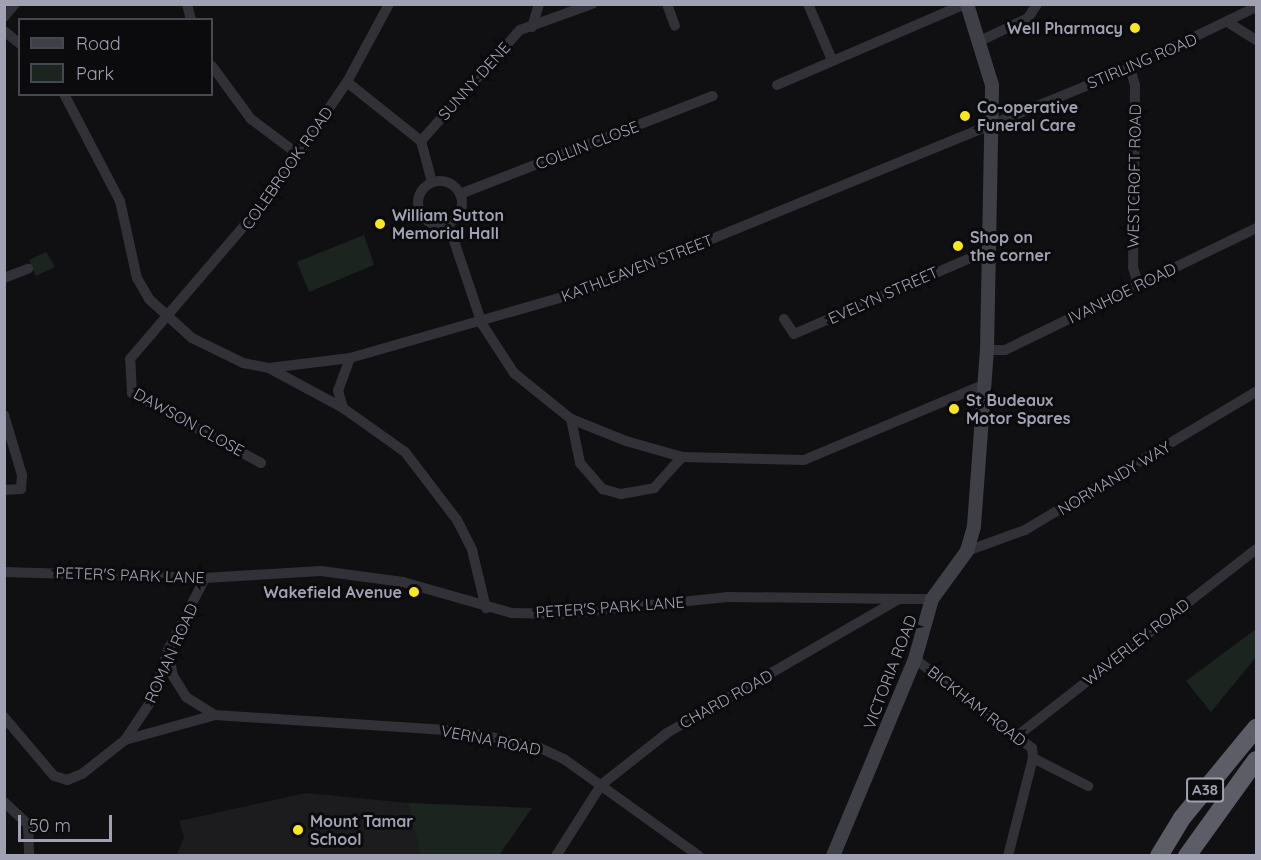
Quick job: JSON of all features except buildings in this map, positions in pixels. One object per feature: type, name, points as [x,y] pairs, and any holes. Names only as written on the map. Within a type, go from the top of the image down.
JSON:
[{"type":"highway","name":"A38","points":[[1159,855],[1182,818],[1257,728]]},
{"type":"highway","name":"A38","points":[[1187,855],[1257,760]]},
{"type":"street","points":[[4,17],[15,4]]},
{"type":"street","points":[[532,27],[538,4]]},
{"type":"street","name":"SUNNY DENE","points":[[421,141],[520,30],[592,4]]},
{"type":"street","points":[[667,4],[675,26]]},
{"type":"street","points":[[808,4],[832,60]]},
{"type":"street","points":[[777,85],[966,4]]},
{"type":"street","name":"VICTORIA ROAD","points":[[832,855],[915,659],[932,599],[967,551],[982,463],[987,350],[992,85],[982,40],[966,4]]},
{"type":"street","points":[[982,40],[1028,18],[1037,4]]},
{"type":"street","name":"COLEBROOK ROAD","points":[[166,318],[232,245],[299,155],[346,82],[388,5]]},
{"type":"street","name":"STIRLING ROAD","points":[[991,123],[1130,68],[1229,23],[1257,7]]},
{"type":"street","points":[[1229,23],[1257,40]]},
{"type":"street","points":[[4,31],[18,42]]},
{"type":"street","points":[[213,67],[251,119],[299,155]]},
{"type":"street","name":"WESTCROFT ROAD","points":[[1130,68],[1135,86],[1133,267],[1138,285]]},
{"type":"street","points":[[346,82],[421,141],[432,182]]},
{"type":"street","points":[[65,96],[120,201],[137,278],[166,318],[212,350],[270,368],[343,408],[405,452],[433,486],[472,550],[486,608]]},
{"type":"street","name":"COLLIN CLOSE","points":[[460,194],[713,96]]},
{"type":"street","name":"KATHLEAVEN STREET","points":[[270,368],[350,358],[482,324],[587,290],[991,123]]},
{"type":"street","points":[[445,181],[460,194],[459,214],[448,223],[426,220],[418,207],[421,192],[432,182],[445,181]]},
{"type":"street","points":[[448,223],[482,324],[514,373],[571,419],[682,457],[804,460],[854,443],[986,384]]},
{"type":"street","name":"IVANHOE ROAD","points":[[987,350],[1005,350],[1257,228]]},
{"type":"street","name":"EVELYN STREET","points":[[784,319],[794,334],[989,250]]},
{"type":"street","points":[[4,278],[28,269]]},
{"type":"street","name":"DAWSON CLOSE","points":[[166,318],[130,359],[132,393],[261,463]]},
{"type":"street","points":[[343,408],[338,391],[350,358]]},
{"type":"street","name":"NORMANDY WAY","points":[[967,551],[1025,530],[1256,392]]},
{"type":"street","points":[[4,415],[22,476],[21,489],[4,490]]},
{"type":"street","points":[[571,419],[580,463],[603,489],[621,494],[654,488],[682,457]]},
{"type":"street","name":"WAVERLEY ROAD","points":[[1017,736],[1257,549]]},
{"type":"street","name":"PETER'S PARK LANE","points":[[4,572],[205,578],[321,571],[403,582],[486,608],[561,614],[727,597],[932,599]]},
{"type":"street","name":"ROMAN ROAD","points":[[4,717],[38,760],[61,780],[82,774],[125,740],[153,698],[168,650],[205,578]]},
{"type":"street","name":"CHARD ROAD","points":[[556,855],[601,785],[690,716],[899,599]]},
{"type":"street","name":"VERNA ROAD","points":[[168,650],[173,676],[186,697],[215,716]]},
{"type":"street","name":"BICKHAM ROAD","points":[[915,659],[1032,748],[1033,758],[1008,855]]},
{"type":"street","name":"VERNA ROAD","points":[[125,740],[215,716],[461,731],[538,747],[601,785],[699,855]]},
{"type":"street","name":"BICKHAM ROAD","points":[[1033,758],[1088,786]]},
{"type":"street","points":[[4,802],[28,824],[29,855]]},
{"type":"shaded area","name":"Mount Tamar School","points":[[306,793],[408,803],[421,855],[176,856],[184,838],[179,821]]},
{"type":"green space","points":[[364,235],[374,265],[309,292],[297,262]]},
{"type":"green space","points":[[46,252],[55,267],[36,276],[29,260]]},
{"type":"green space","points":[[1256,629],[1256,657],[1211,712],[1186,681]]},
{"type":"green space","points":[[408,803],[532,808],[499,855],[421,856]]},
{"type":"place","name":"Well Pharmacy","points":[[1135,28]]},
{"type":"place","name":"Co-operative Funeral Care","points":[[965,116]]},
{"type":"place","name":"William Sutton Memorial Hall","points":[[380,224]]},
{"type":"place","name":"Shop on the corner","points":[[958,246]]},
{"type":"place","name":"St Budeaux Motor Spares","points":[[954,409]]},
{"type":"place","name":"Wakefield Avenue","points":[[414,592]]},
{"type":"place","name":"Mount Tamar School","points":[[298,830]]}]
